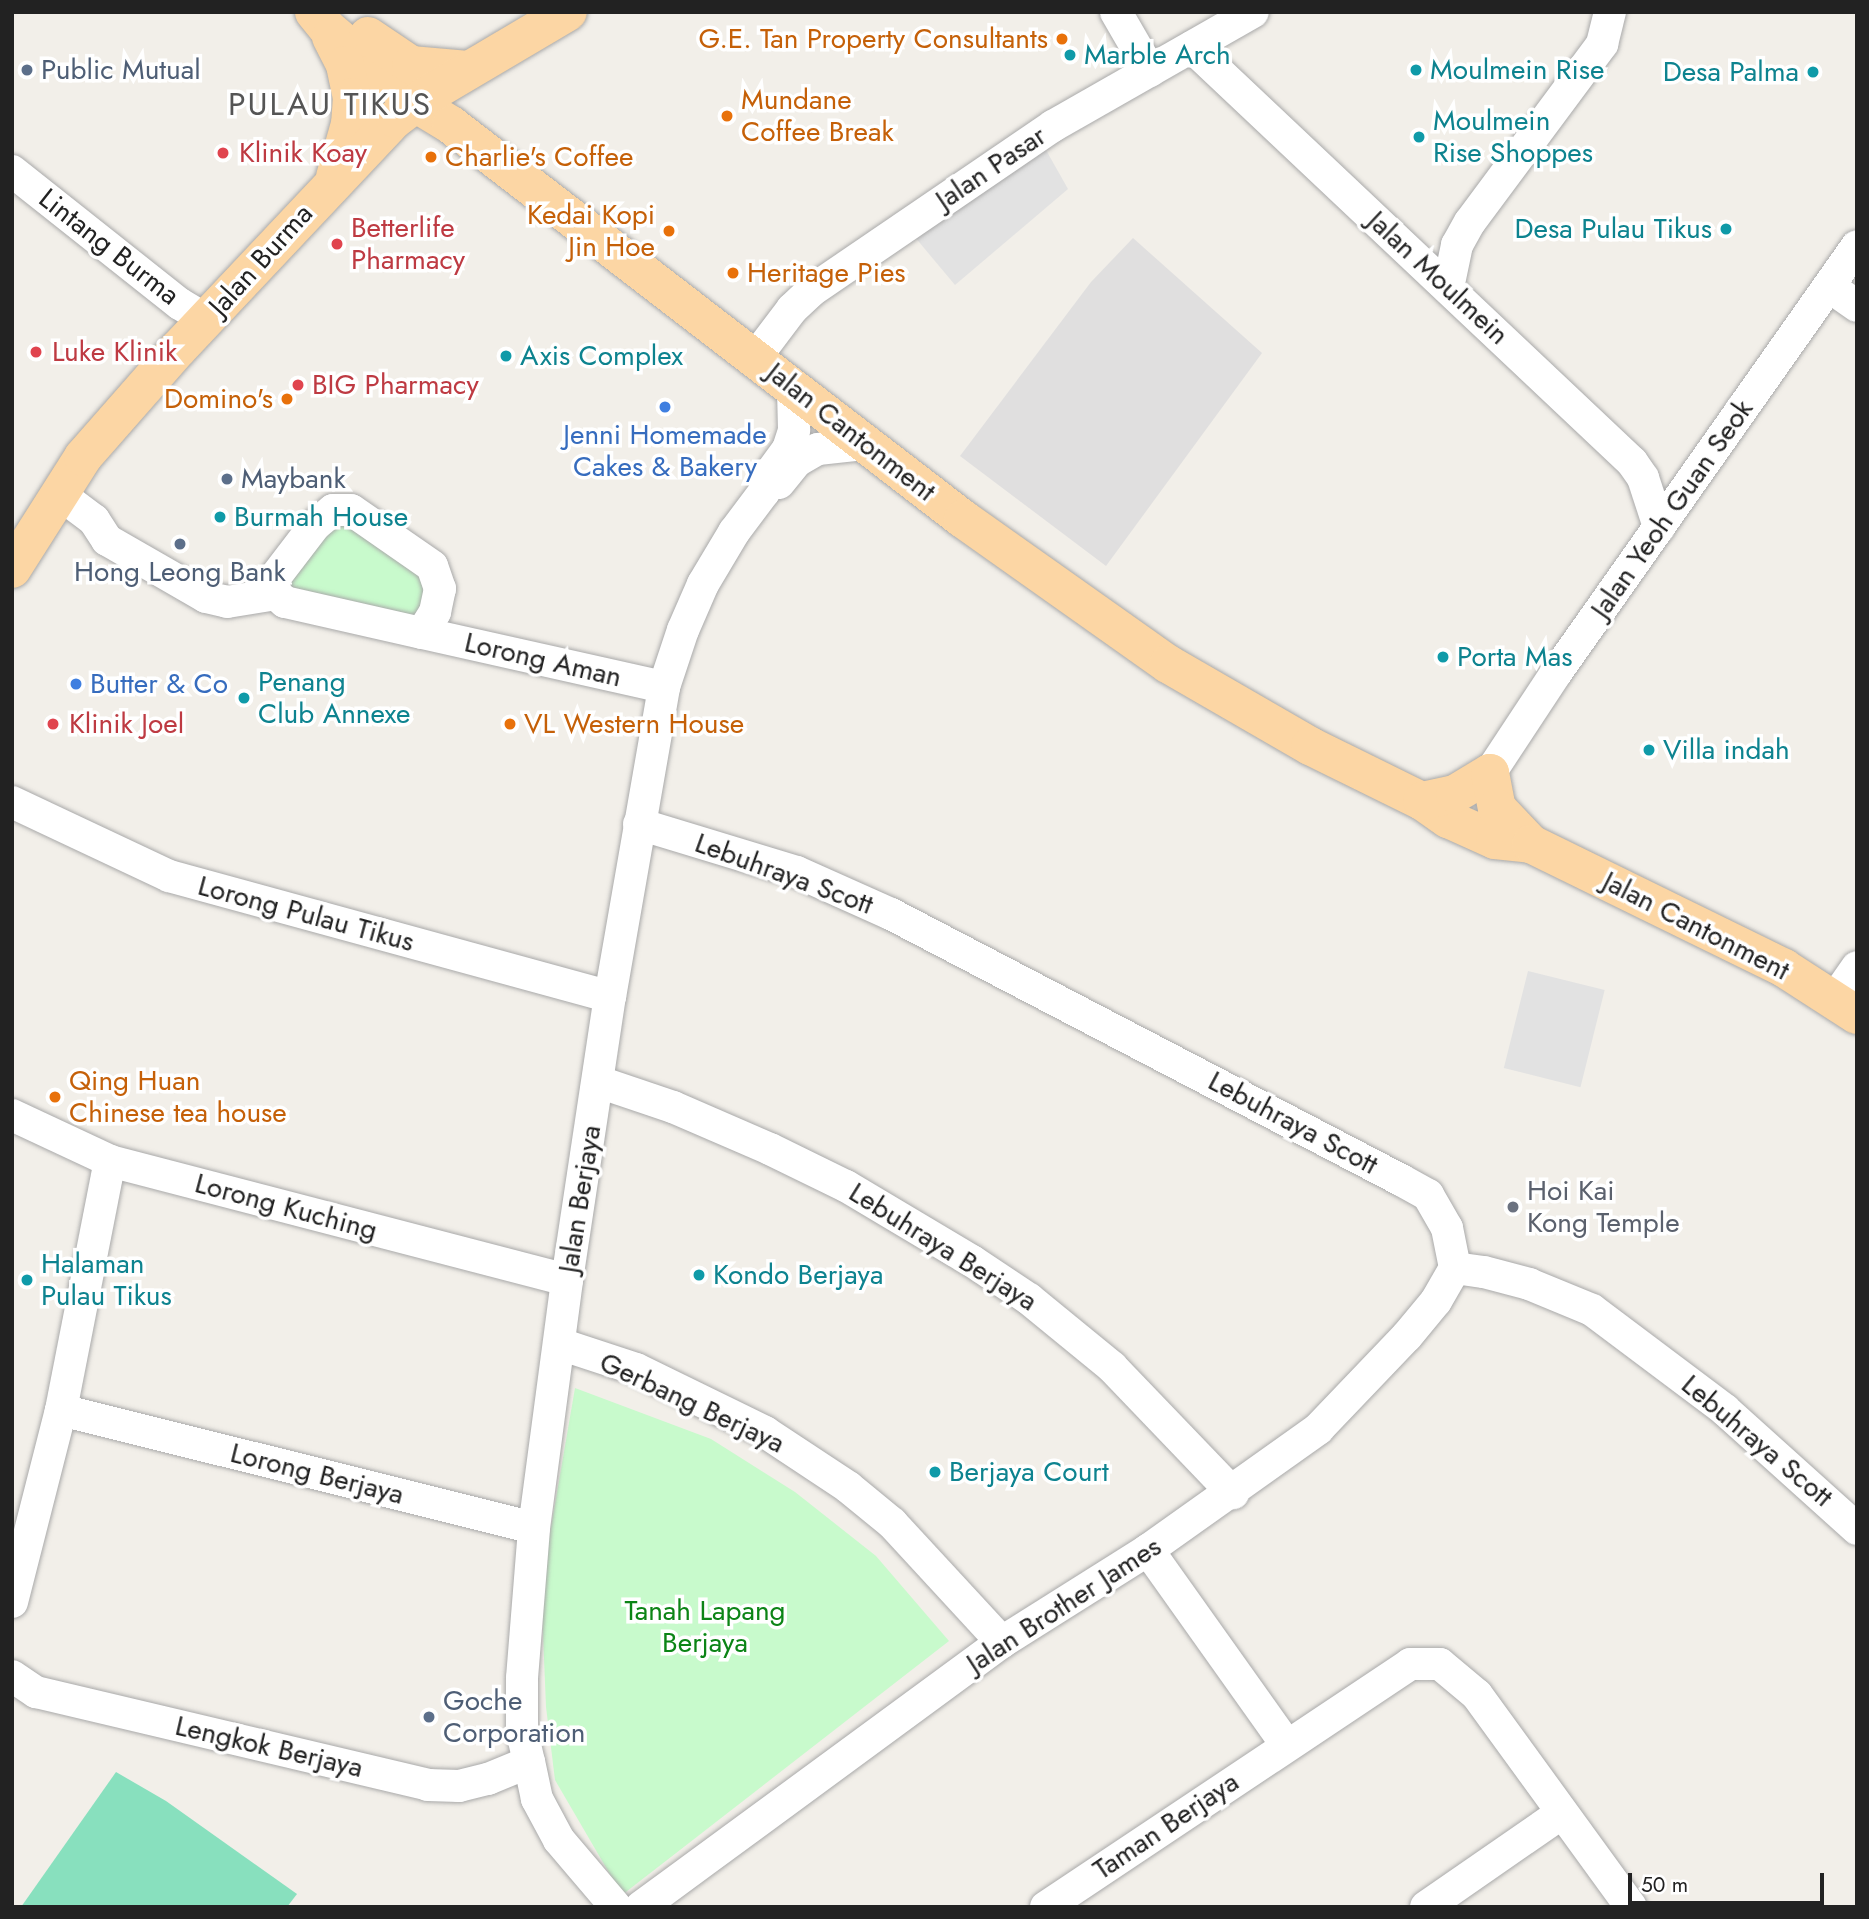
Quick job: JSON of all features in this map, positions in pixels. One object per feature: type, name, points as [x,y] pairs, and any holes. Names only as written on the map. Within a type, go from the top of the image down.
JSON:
[{"type":"main road","name":"Jalan Burma","points":[[12,569],[58,493],[92,447],[333,182],[394,119],[468,70],[568,12]]},
{"type":"main road","points":[[326,18],[411,65],[468,70]]},
{"type":"main road","points":[[326,18],[345,65],[352,97],[350,124],[333,182]]},
{"type":"main road","name":"Jalan Cantonment","points":[[326,18],[415,103],[451,125],[969,523],[1168,664],[1310,746],[1422,801],[1448,819],[1494,841],[1531,844],[1725,937],[1784,968],[1845,1008]]},
{"type":"main road","points":[[1422,801],[1455,794],[1490,773]]},
{"type":"main road","name":"Jalan Cantonment","points":[[1490,773],[1497,808],[1531,844]]},
{"type":"street","points":[[1116,12],[1150,71]]},
{"type":"street","name":"Jalan Pasar","points":[[755,358],[792,309],[811,291],[1053,125],[1253,12]]},
{"type":"street","points":[[1448,288],[1457,245],[1470,222],[1602,44],[1610,12]]},
{"type":"street","name":"Jalan Moulmein","points":[[1192,47],[1632,462],[1643,478],[1660,527]]},
{"type":"street","name":"Lintang Burma","points":[[12,171],[180,304],[207,320]]},
{"type":"street","points":[[1403,245],[1434,248],[1470,222]]},
{"type":"street","name":"Jalan Yeoh Guan Seok","points":[[1490,773],[1556,673],[1857,246]]},
{"type":"street","points":[[1830,287],[1857,306]]},
{"type":"street","name":"Jalan Berjaya","points":[[616,1907],[559,1840],[537,1799],[522,1731],[522,1678],[534,1528],[567,1280],[610,997],[664,687],[683,630],[704,584],[734,532],[764,492],[769,475],[788,449],[794,430],[793,388]]},
{"type":"street","name":"Jalan Berjaya","points":[[764,492],[777,485],[797,461],[818,449],[864,444]]},
{"type":"street","points":[[58,493],[94,520],[107,540],[206,597],[227,602],[276,594]]},
{"type":"street","name":"Lorong Aman","points":[[422,633],[435,611],[440,589],[432,566],[351,510],[333,510],[316,525],[273,580],[276,594],[285,602],[422,633],[664,687]]},
{"type":"street","name":"Lorong Pulau Tikus","points":[[12,802],[169,876],[610,997]]},
{"type":"street","name":"Lebuhraya Scott","points":[[639,824],[797,872],[891,914],[1428,1195],[1447,1228],[1455,1268],[1484,1272],[1529,1284],[1592,1310],[1725,1410],[1857,1529]]},
{"type":"street","points":[[1845,1008],[1857,967]]},
{"type":"street","name":"Lebuhraya Berjaya","points":[[599,1082],[673,1107],[770,1149],[846,1186],[972,1261],[1029,1299],[1083,1342],[1233,1493]]},
{"type":"street","name":"Lorong Kuching","points":[[12,1115],[110,1161],[567,1280]]},
{"type":"street","points":[[12,1602],[61,1410],[110,1161]]},
{"type":"street","name":"Jalan Brother James","points":[[641,1907],[1002,1642],[1233,1493],[1318,1429],[1371,1377],[1436,1301],[1455,1268]]},
{"type":"street","name":"Gerbang Berjaya","points":[[560,1344],[636,1369],[704,1401],[765,1432],[838,1480],[892,1523],[1002,1642]]},
{"type":"street","name":"Lorong Berjaya","points":[[61,1410],[534,1528]]},
{"type":"street","points":[[49,1457],[70,1435],[100,1420]]},
{"type":"street","points":[[1148,1550],[1286,1744]]},
{"type":"street","name":"Taman Berjaya","points":[[1046,1907],[1286,1744],[1410,1664],[1440,1664],[1477,1695],[1631,1907]]},
{"type":"street","name":"Lengkok Berjaya","points":[[12,1676],[36,1692],[428,1785],[459,1786],[488,1779],[529,1762]]},
{"type":"street","points":[[1426,1907],[1562,1814]]},
{"type":"shaded area","points":[[1046,150],[1068,189],[955,285],[914,236]]},
{"type":"shaded area","points":[[1133,238],[1262,353],[1106,566],[960,456],[1091,282]]},
{"type":"shaded area","points":[[1528,971],[1605,990],[1580,1087],[1504,1068]]},
{"type":"green space","points":[[342,520],[420,568],[429,594],[413,620],[292,589],[289,580],[291,572]]},
{"type":"green space","name":"Tanah Lapang Berjaya","points":[[575,1388],[711,1439],[795,1492],[876,1556],[949,1641],[622,1895],[555,1780],[546,1707],[541,1585]]},
{"type":"green space","points":[[116,1772],[166,1801],[297,1894],[287,1907],[21,1907]]},
{"type":"place","name":"G.E. Tan Property Consultants","points":[[1062,39]]},
{"type":"place","name":"Marble Arch","points":[[1070,55]]},
{"type":"place","name":"Public Mutual","points":[[27,70]]},
{"type":"place","name":"Moulmein Rise","points":[[1416,70]]},
{"type":"place","name":"Desa Palma","points":[[1813,72]]},
{"type":"place","name":"Mundane Coffee Break","points":[[727,116]]},
{"type":"place","name":"Moulmein Rise Shoppes","points":[[1419,137]]},
{"type":"place","name":"Klinik Koay","points":[[223,153]]},
{"type":"place","name":"Charlie's Coffee","points":[[431,157]]},
{"type":"place","name":"Desa Pulau Tikus","points":[[1726,229]]},
{"type":"place","name":"Kedai Kopi Jin Hoe","points":[[669,231]]},
{"type":"place","name":"Betterlife Pharmacy","points":[[337,244]]},
{"type":"place","name":"Heritage Pies","points":[[733,273]]},
{"type":"place","name":"Luke Klinik","points":[[36,352]]},
{"type":"place","name":"Axis Complex","points":[[506,356]]},
{"type":"place","name":"BIG Pharmacy","points":[[298,385]]},
{"type":"place","name":"Domino's","points":[[287,399]]},
{"type":"place","name":"Jenni Homemade Cakes & Bakery","points":[[665,407]]},
{"type":"place","name":"Maybank","points":[[227,479]]},
{"type":"place","name":"Burmah House","points":[[220,517]]},
{"type":"place","name":"Hong Leong Bank","points":[[180,544]]},
{"type":"place","name":"Porta Mas","points":[[1443,657]]},
{"type":"place","name":"Butter & Co","points":[[76,684]]},
{"type":"place","name":"Penang Club Annexe","points":[[244,698]]},
{"type":"place","name":"Klinik Joel","points":[[53,724]]},
{"type":"place","name":"VL Western House","points":[[510,724]]},
{"type":"place","name":"Villa indah","points":[[1649,750]]},
{"type":"place","name":"Qing Huan Chinese tea house","points":[[55,1097]]},
{"type":"place","name":"Hoi Kai Kong Temple","points":[[1513,1207]]},
{"type":"place","name":"Kondo Berjaya","points":[[699,1275]]},
{"type":"place","name":"Halaman Pulau Tikus","points":[[27,1280]]},
{"type":"place","name":"Berjaya Court","points":[[935,1472]]},
{"type":"place","name":"Goche Corporation","points":[[429,1717]]},
{"type":"district","name":"PULAU TIKUS","points":[[330,104]]}]
